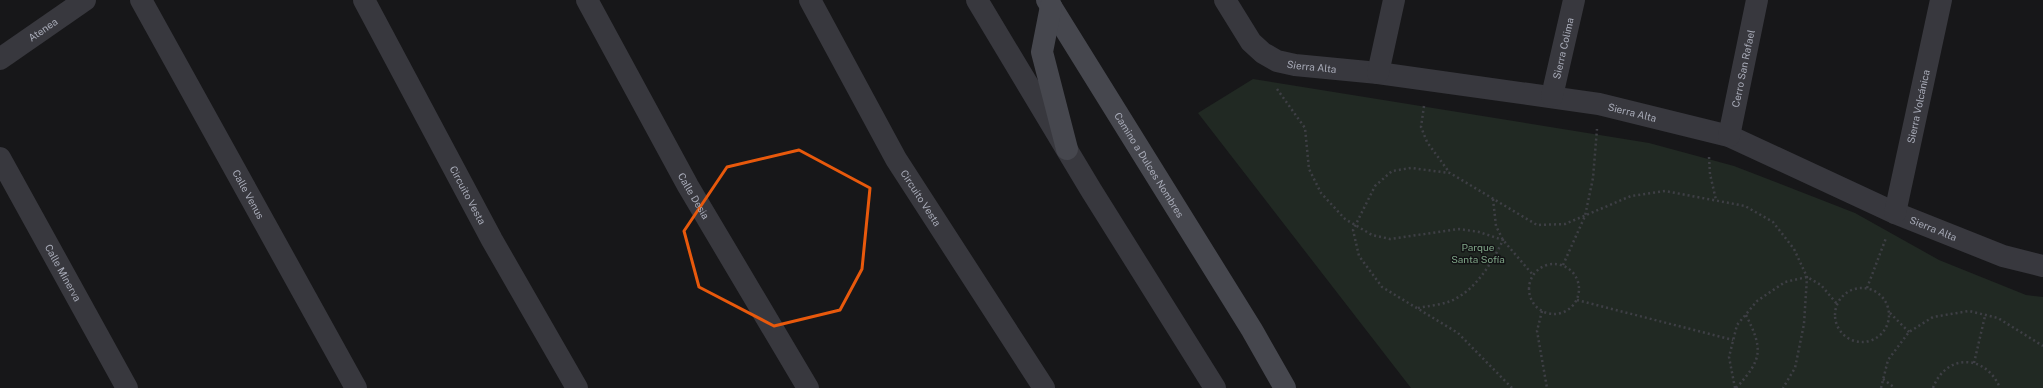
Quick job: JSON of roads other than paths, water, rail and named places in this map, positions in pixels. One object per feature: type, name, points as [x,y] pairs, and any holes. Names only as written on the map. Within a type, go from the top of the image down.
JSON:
[{"type":"main road","points":[[1049,3],[1042,52],[1067,150]]},
{"type":"main road","name":"Camino a Dulces Nombres","points":[[1049,3],[1252,330],[1284,388]]},
{"type":"street","name":"Atenea","points":[[0,59],[84,0]]},
{"type":"street","name":"Calle Venus","points":[[141,0],[356,388]]},
{"type":"street","name":"Circuito Vesta","points":[[364,0],[492,240],[577,388]]},
{"type":"street","name":"Calle Desia","points":[[587,0],[688,186],[808,388]]},
{"type":"street","name":"Circuito Vesta","points":[[810,0],[896,159],[1044,388]]},
{"type":"street","points":[[978,0],[1091,190],[1215,388]]},
{"type":"street","name":"Sierra Alta","points":[[1225,0],[1251,42],[1263,53],[1277,61],[1295,65],[1378,73],[1552,96],[1599,104],[1719,134],[1895,213],[2003,256],[2043,266]]},
{"type":"street","points":[[1378,73],[1394,0]]},
{"type":"street","name":"Sierra Colima","points":[[1552,96],[1574,0]]},
{"type":"street","name":"Cerro San Rafael","points":[[1719,134],[1757,0]]},
{"type":"street","name":"Sierra Volcánica","points":[[1895,213],[1941,0]]},
{"type":"street","name":"Calle Minerva","points":[[0,158],[127,388]]},
{"type":"park label","name":"Parque Santa Sofía","points":[[1478,252]]}]
